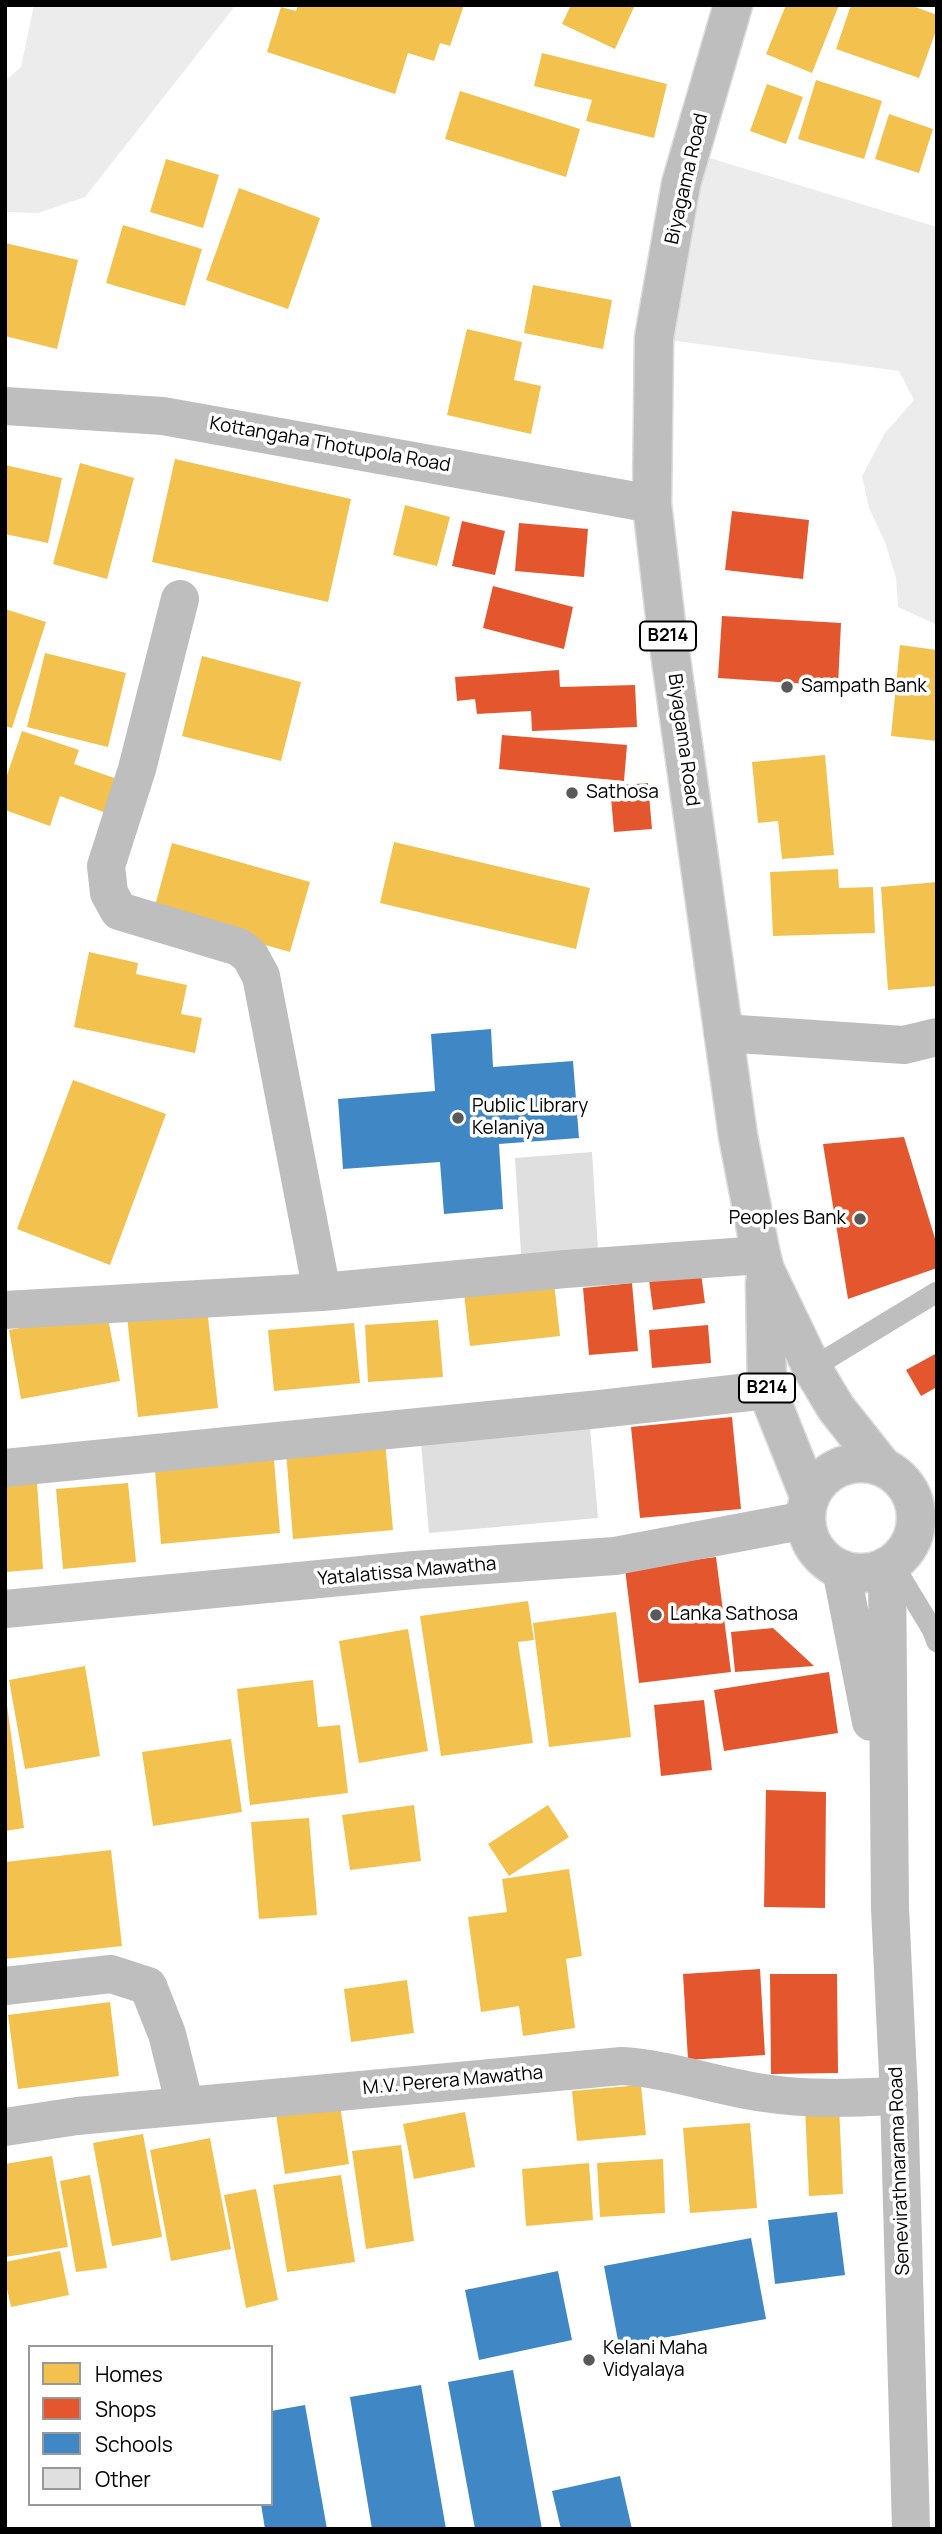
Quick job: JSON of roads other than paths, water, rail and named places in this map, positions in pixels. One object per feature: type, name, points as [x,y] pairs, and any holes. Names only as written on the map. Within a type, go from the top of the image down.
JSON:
[{"type":"street","name":"Biyagama Road","points":[[733,5],[681,184],[654,338],[652,503],[666,624],[738,1136],[763,1262],[767,1390],[808,1509]]},
{"type":"street","name":"Kottangaha Thotupola Road","points":[[5,406],[163,416],[652,503]]},
{"type":"street","points":[[180,599],[137,769],[106,866],[109,893],[119,911],[239,947],[250,956],[256,966],[261,976],[322,1292]]},
{"type":"street","points":[[723,1033],[904,1045],[937,1037]]},
{"type":"street","name":"Biyagama Road","points":[[763,1262],[812,1368],[836,1408],[906,1477]]},
{"type":"street","points":[[5,1310],[322,1292],[565,1269],[763,1262]]},
{"type":"street","points":[[5,1468],[767,1390]]},
{"type":"street","points":[[860,1462],[906,1477],[917,1517],[907,1551],[863,1574],[841,1569],[822,1557],[809,1536],[808,1509],[819,1481],[838,1468],[860,1462]]},
{"type":"street","name":"Yatalatissa Mawatha","points":[[5,1609],[414,1570],[615,1556],[808,1509]]},
{"type":"street","name":"Senevirathnarama Road","points":[[907,1551],[888,1813],[911,2529]]},
{"type":"street","name":"Senevirathnarama Road","points":[[841,1569],[888,1813]]},
{"type":"street","points":[[5,1986],[111,1974],[148,1986],[167,2034],[185,2106]]},
{"type":"street","name":"M.V. Perera Mawatha","points":[[5,2127],[77,2116],[622,2066],[653,2068],[762,2093],[811,2099],[899,2096]]},
{"type":"lane","points":[[812,1368],[937,1292]]},
{"type":"lane","points":[[907,1551],[937,1642]]},
{"type":"place","name":"Sampath Bank","points":[[787,687]]},
{"type":"place","name":"Sathosa","points":[[572,793]]},
{"type":"place","name":"Public Library Kelaniya","points":[[458,1118]]},
{"type":"place","name":"Peoples Bank","points":[[860,1219]]},
{"type":"place","name":"Lanka Sathosa","points":[[656,1615]]},
{"type":"place","name":"Kelani Maha Vidyalaya","points":[[589,2360]]}]
